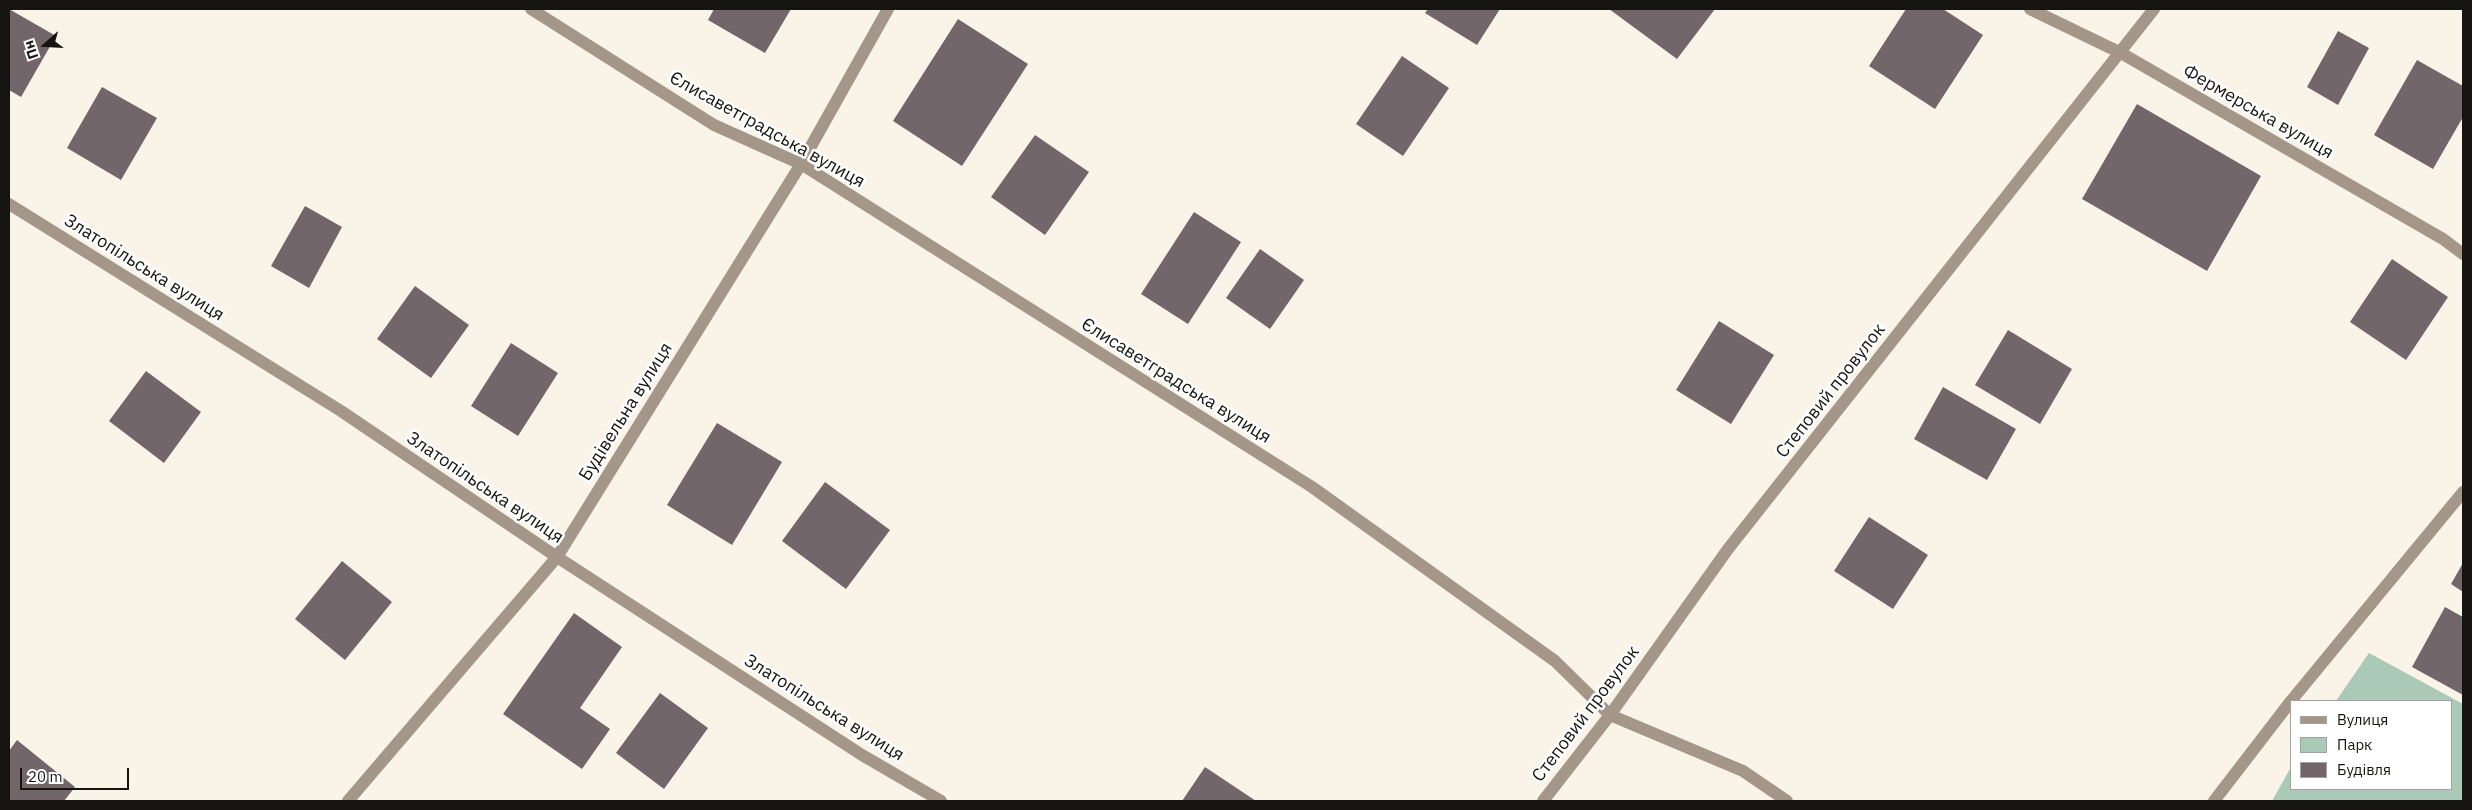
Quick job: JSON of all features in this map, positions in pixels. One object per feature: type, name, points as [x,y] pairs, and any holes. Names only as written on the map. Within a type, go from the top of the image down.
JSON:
[{"type":"street","name":"Єлисаветградська вулиця","points":[[531,9],[714,124],[800,164],[1312,488],[1555,662],[1610,715],[1743,770],[1787,801]]},
{"type":"street","name":"Будівельна вулиця","points":[[348,801],[557,558],[800,164],[888,9]]},
{"type":"street","name":"Фермерська вулиця","points":[[2030,9],[2121,53],[2435,234],[2463,254]]},
{"type":"street","name":"Степовий провулок","points":[[1543,801],[1610,715],[1728,548],[2154,9]]},
{"type":"street","name":"Златопільська вулиця","points":[[9,204],[341,411],[557,558],[862,754],[941,801]]},
{"type":"street","points":[[2292,700],[2463,492]]},
{"type":"street","points":[[2214,801],[2290,702]]},
{"type":"green space","points":[[2369,653],[2463,704],[2463,801],[2272,801],[2290,769],[2290,790],[2452,790],[2452,700],[2337,700]]},
{"type":"building","points":[[9,9],[56,36],[21,97],[9,90]]},
{"type":"building","points":[[714,9],[791,9],[765,53],[708,20]]},
{"type":"building","points":[[1428,9],[1500,9],[1477,45],[1425,13]]},
{"type":"building","points":[[1609,9],[1715,9],[1677,59]]},
{"type":"building","points":[[1906,9],[1943,9],[1983,35],[1935,109],[1869,66]]},
{"type":"building","points":[[958,19],[1028,64],[962,166],[893,121]]},
{"type":"building","points":[[2338,31],[2369,48],[2338,105],[2307,87]]},
{"type":"building","points":[[1402,56],[1449,88],[1403,156],[1356,124]]},
{"type":"building","points":[[2417,60],[2463,86],[2463,117],[2433,169],[2374,135]]},
{"type":"building","points":[[102,87],[157,118],[121,180],[67,148]]},
{"type":"building","points":[[2137,104],[2261,176],[2207,271],[2082,199]]},
{"type":"building","points":[[1035,135],[1089,172],[1045,235],[991,197]]},
{"type":"building","points":[[305,206],[342,227],[309,288],[271,266]]},
{"type":"building","points":[[1194,212],[1241,242],[1188,324],[1141,294]]},
{"type":"building","points":[[1260,249],[1304,280],[1270,329],[1226,298]]},
{"type":"building","points":[[2392,259],[2448,297],[2406,360],[2350,322]]},
{"type":"building","points":[[415,286],[469,325],[431,378],[377,339]]},
{"type":"building","points":[[1719,321],[1774,355],[1731,424],[1676,390]]},
{"type":"building","points":[[2008,330],[2072,369],[2040,424],[1975,385]]},
{"type":"building","points":[[511,343],[558,373],[518,436],[471,406]]},
{"type":"building","points":[[146,371],[201,412],[164,463],[109,421]]},
{"type":"building","points":[[1943,387],[2016,429],[1987,480],[1914,439]]},
{"type":"building","points":[[717,423],[782,462],[732,545],[667,505]]},
{"type":"building","points":[[825,482],[890,530],[846,589],[782,541]]},
{"type":"building","points":[[1869,517],[1928,555],[1893,609],[1834,571]]},
{"type":"building","points":[[342,561],[392,602],[345,660],[295,619]]},
{"type":"building","points":[[2463,563],[2463,592],[2451,584]]},
{"type":"building","points":[[2445,607],[2463,617],[2463,695],[2412,667]]},
{"type":"building","points":[[574,613],[622,647],[580,708],[610,729],[582,769],[503,714]]},
{"type":"building","points":[[660,693],[708,728],[664,789],[616,753]]},
{"type":"building","points":[[17,740],[75,787],[64,801],[9,801],[9,751]]},
{"type":"building","points":[[1205,767],[1256,801],[1182,801]]}]
